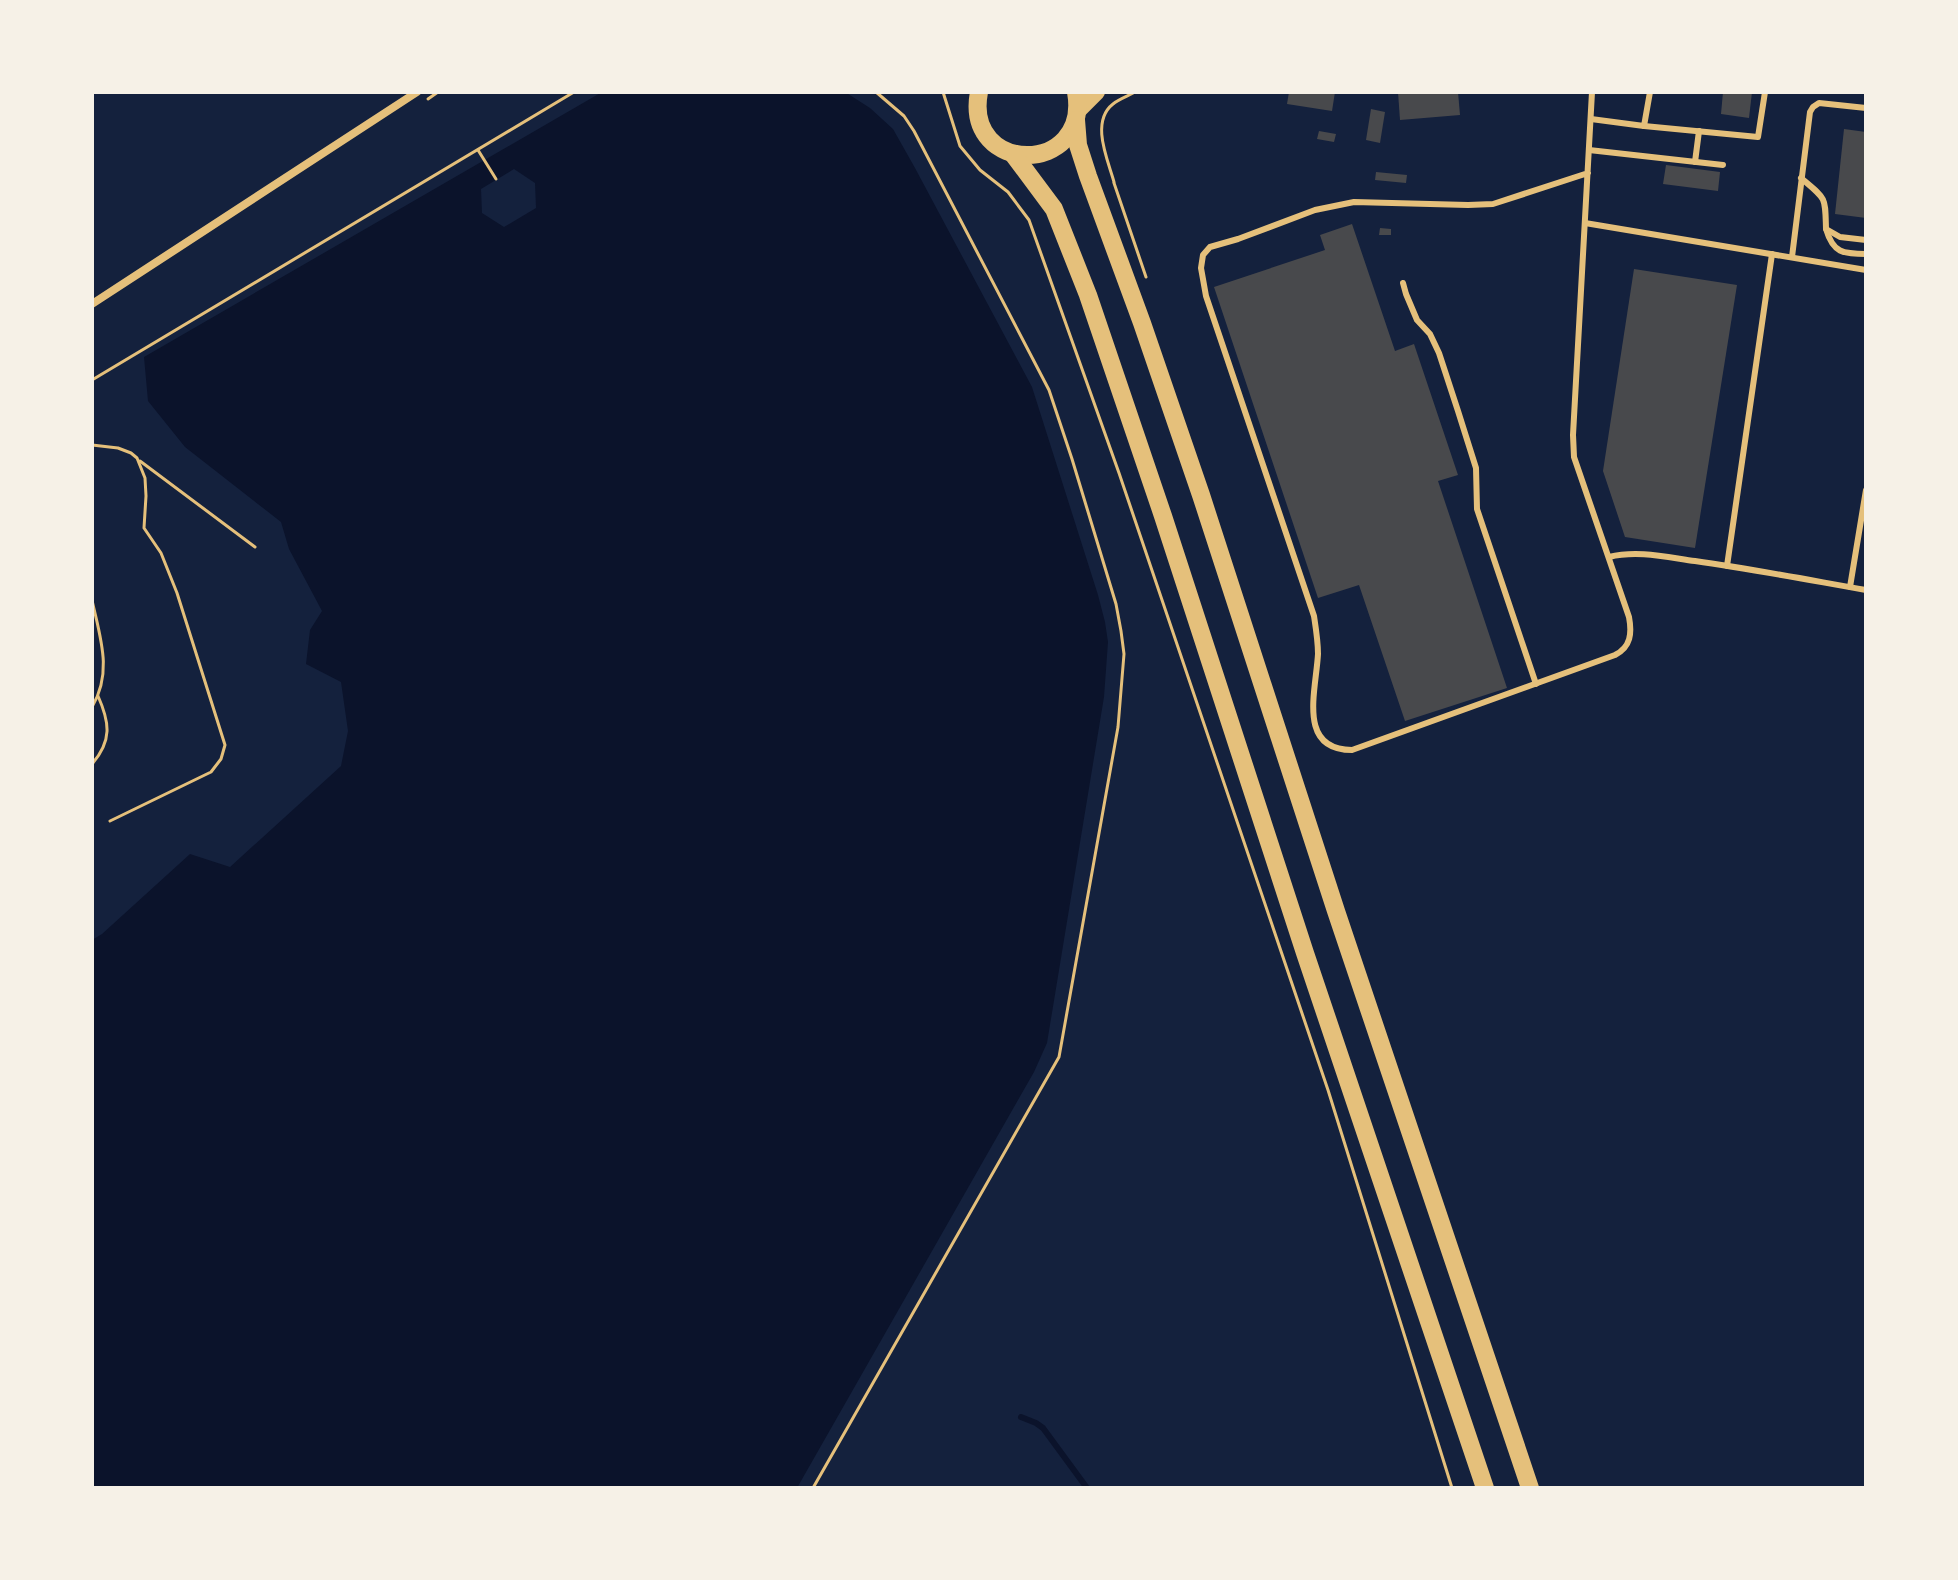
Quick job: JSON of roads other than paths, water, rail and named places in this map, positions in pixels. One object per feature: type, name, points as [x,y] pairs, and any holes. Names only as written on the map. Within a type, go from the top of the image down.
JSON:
[{"type":"main road","points":[[978,92],[977,113],[984,131],[997,146],[1021,156],[1039,155],[1055,148],[1068,136],[1077,107],[1097,92]]},
{"type":"main road","points":[[1077,107],[1078,145],[1084,164],[1201,495],[1331,897],[1530,1488]]},
{"type":"main road","points":[[1013,154],[1054,209],[1088,295],[1485,1488]]},
{"type":"street","points":[[92,304],[417,92]]},
{"type":"lane","points":[[1588,173],[1493,204],[1354,202],[1315,210],[1210,247],[1203,255],[1201,268],[1206,296],[1314,616],[1318,651],[1312,720],[1322,741],[1337,750],[1352,750],[1536,684],[1615,655],[1628,644],[1629,617],[1574,457],[1592,92]]},
{"type":"lane","points":[[1644,126],[1650,92]]},
{"type":"lane","points":[[1591,119],[1758,137],[1765,92]]},
{"type":"lane","points":[[1792,257],[1808,120],[1813,107],[1827,102],[1866,108]]},
{"type":"lane","points":[[1695,162],[1699,131]]},
{"type":"lane","points":[[1589,150],[1723,165]]},
{"type":"lane","points":[[1801,178],[1817,191],[1826,204],[1826,229],[1837,250],[1866,254]]},
{"type":"lane","points":[[1585,223],[1866,270]]},
{"type":"lane","points":[[1826,229],[1840,237],[1866,240]]},
{"type":"lane","points":[[1727,566],[1772,254]]},
{"type":"lane","points":[[1403,283],[1417,320],[1430,334],[1439,353],[1476,468],[1477,509],[1536,684]]},
{"type":"lane","points":[[1850,587],[1866,490]]},
{"type":"lane","points":[[1609,557],[1625,553],[1642,554],[1866,590]]},
{"type":"water","points":[[602,92],[845,92],[870,108],[893,129],[1032,387],[1098,595],[1108,642],[1104,697],[1047,1043],[1034,1072],[797,1488],[92,1488],[92,940],[190,854],[230,867],[341,766],[348,731],[341,682],[306,664],[310,630],[322,611],[289,549],[281,522],[185,447],[148,401],[144,357]]},
{"type":"waterway","points":[[1021,1417],[1043,1428],[1087,1488]]}]
